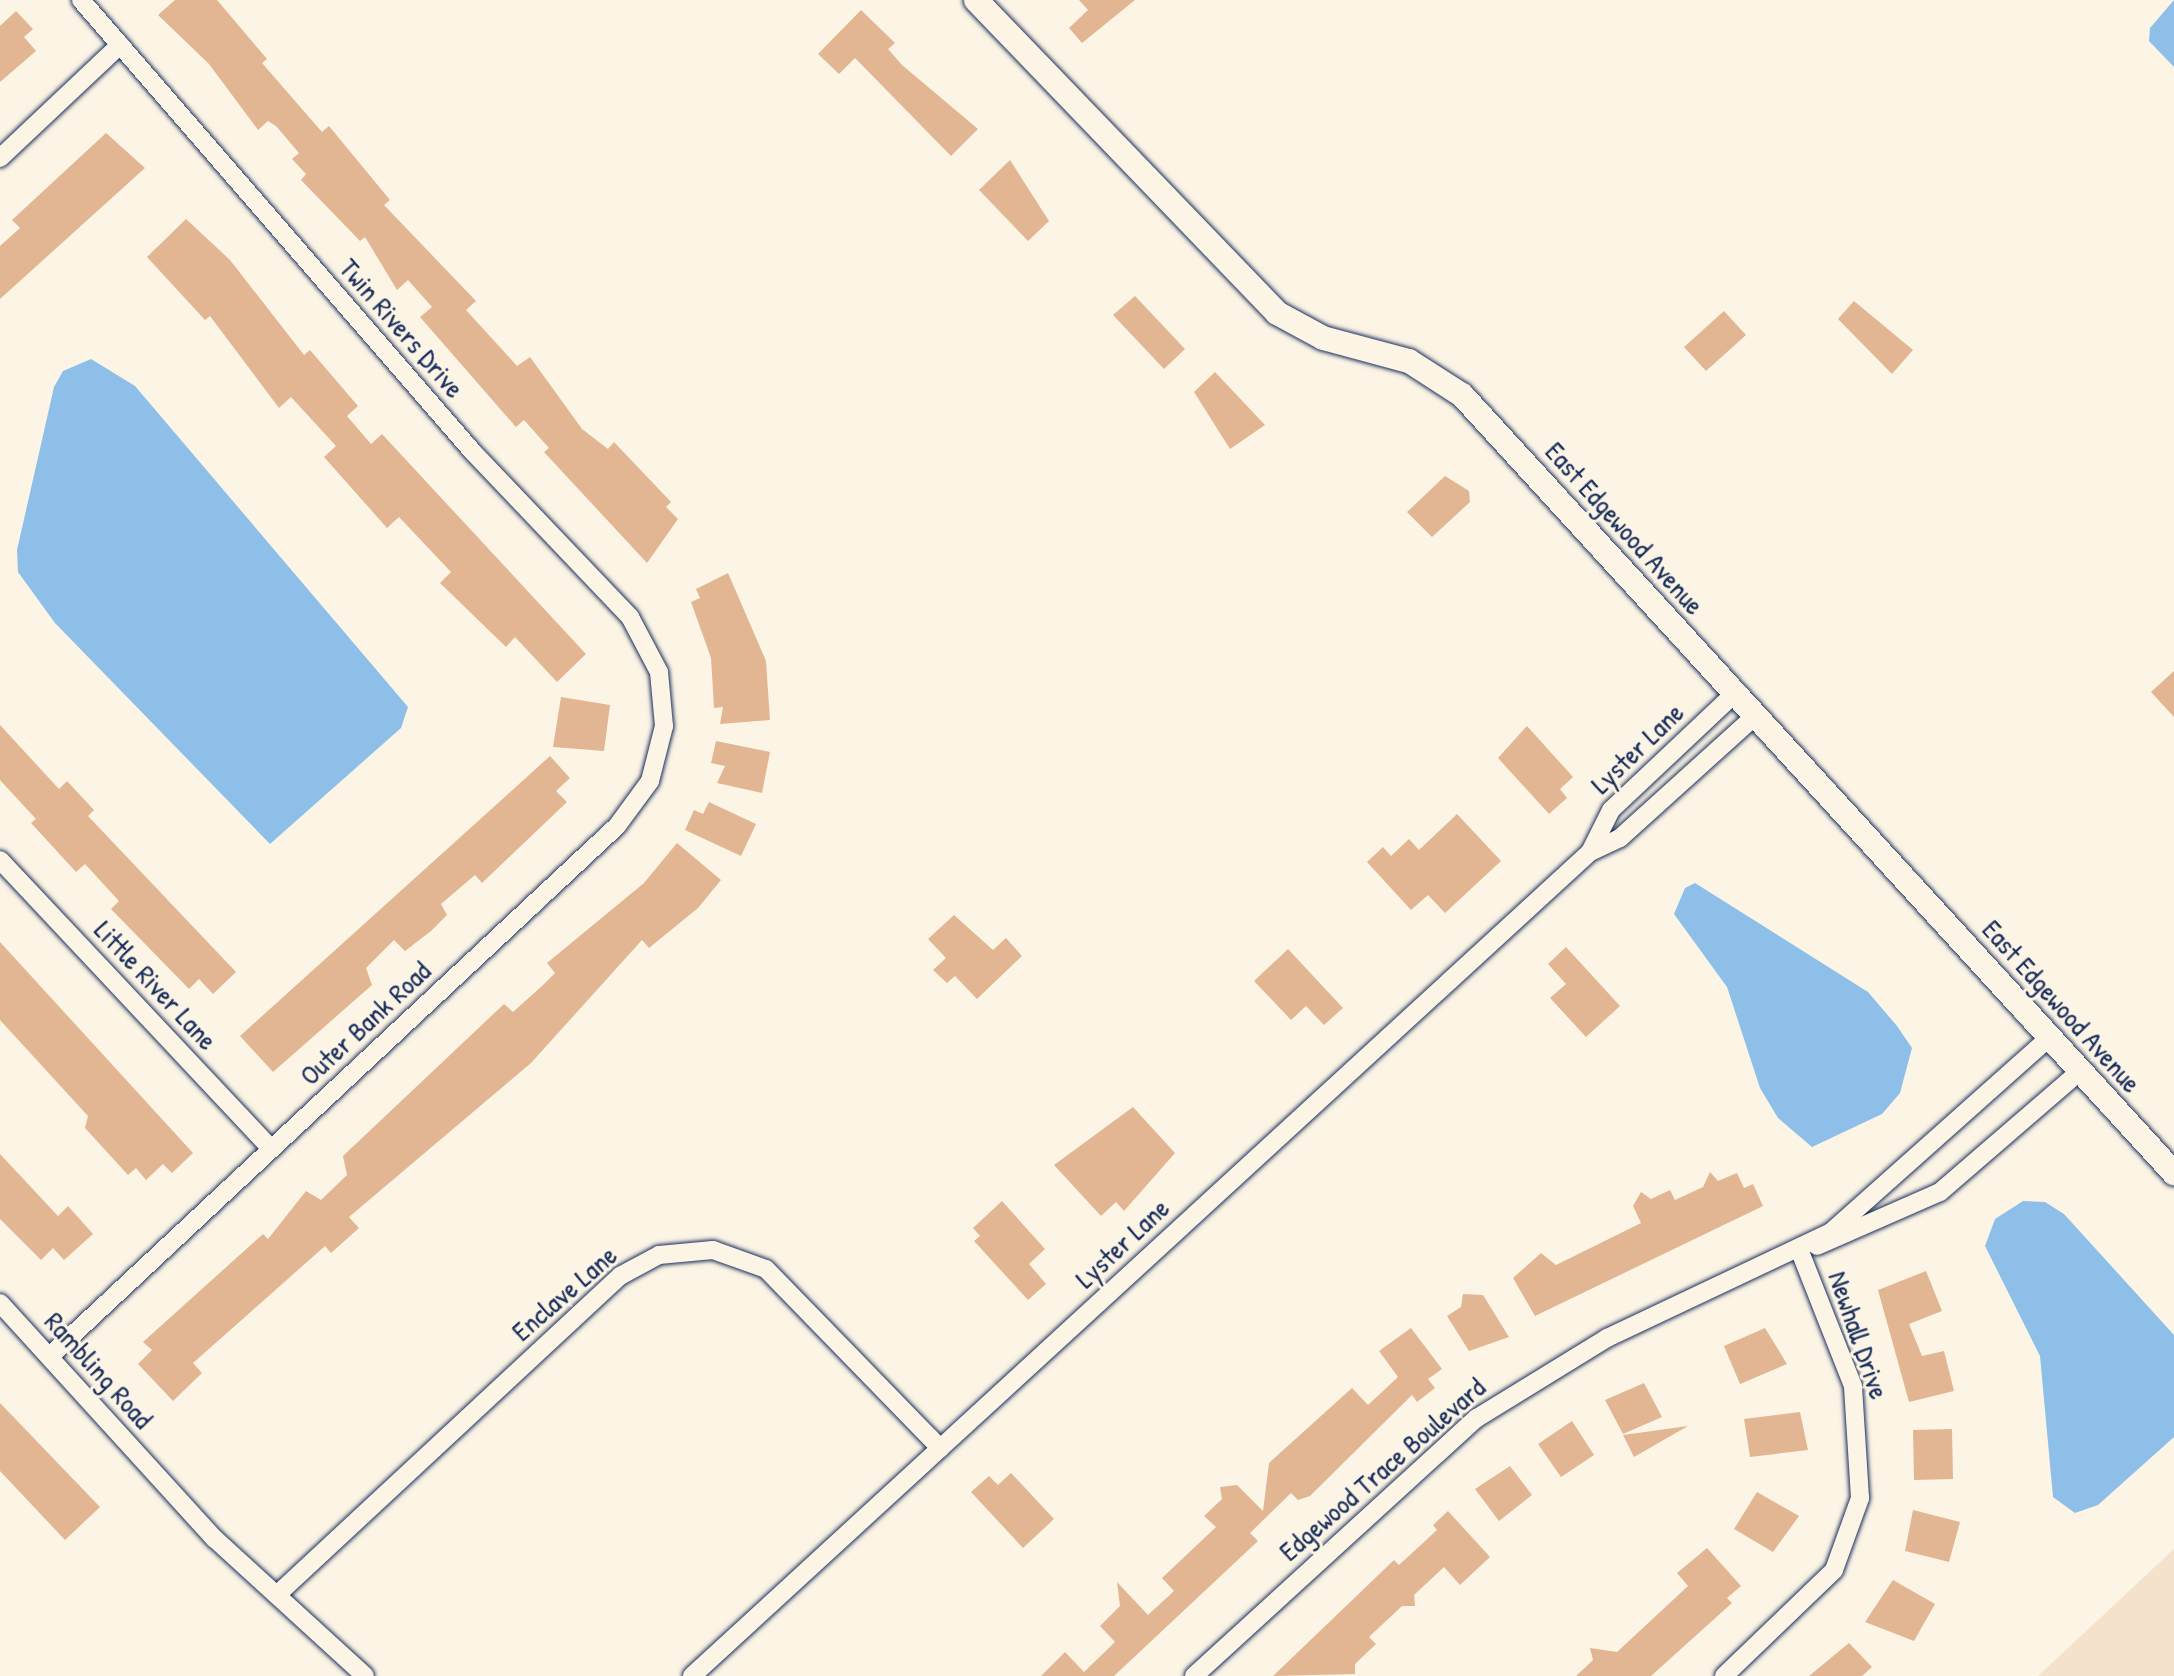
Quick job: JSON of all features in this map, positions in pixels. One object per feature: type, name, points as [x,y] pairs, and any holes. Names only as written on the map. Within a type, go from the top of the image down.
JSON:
[{"type":"main road","name":"East Edgewood Avenue","points":[[976,0],[1277,313],[1323,338],[1409,361],[1462,395],[2174,1173]]},
{"type":"street","name":"Twin Rivers Drive","points":[[81,0],[472,451],[630,617],[664,699]]},
{"type":"street","points":[[0,158],[120,45]]},
{"type":"street","name":"Lyster Lane","points":[[1590,852],[1611,810],[1735,693]]},
{"type":"street","name":"Outer Bank Road","points":[[50,1356],[638,803],[660,754],[664,699]]},
{"type":"street","name":"Lyster Lane","points":[[692,1676],[1590,852],[1620,838],[1755,716]]},
{"type":"street","name":"Little River Lane","points":[[0,860],[271,1149]]},
{"type":"street","name":"Edgewood Trace Boulevard","points":[[1194,1676],[1477,1418],[1607,1338],[1799,1249],[1872,1200],[2050,1037]]},
{"type":"street","name":"Edgewood Trace Boulevard","points":[[1799,1249],[1846,1239],[1940,1192],[2080,1071]]},
{"type":"street","name":"Newhall Drive","points":[[1724,1676],[1834,1570],[1860,1498],[1853,1386],[1799,1249]]},
{"type":"street","name":"Enclave Lane","points":[[280,1592],[620,1276],[659,1255],[713,1250],[766,1269],[940,1448]]},
{"type":"street","name":"Rambling Road","points":[[0,1303],[215,1539],[280,1592],[365,1676]]},
{"type":"shaded area","points":[[2174,1549],[2174,1676],[2038,1676]]},
{"type":"water","points":[[2174,0],[2174,67],[2149,41],[2150,28]]},
{"type":"water","points":[[91,359],[135,386],[408,707],[401,728],[270,844],[55,623],[18,572],[17,550],[54,387],[63,371]]},
{"type":"water","points":[[1695,883],[1868,992],[1897,1026],[1912,1048],[1900,1093],[1882,1114],[1812,1147],[1778,1118],[1760,1088],[1727,987],[1674,914],[1685,888]]},
{"type":"water","points":[[2023,1201],[2045,1202],[2064,1214],[2174,1335],[2174,1437],[2098,1505],[2075,1513],[2053,1497],[2040,1356],[1985,1246],[1995,1219]]},
{"type":"building","points":[[175,0],[217,0],[267,59],[262,63],[322,132],[329,126],[390,200],[384,205],[476,301],[466,310],[517,366],[530,357],[582,429],[608,449],[614,442],[671,502],[666,507],[678,519],[647,563],[544,452],[549,448],[524,420],[516,427],[420,317],[432,307],[408,280],[397,290],[365,237],[360,241],[301,180],[306,174],[292,159],[299,153],[276,126],[268,121],[258,130],[209,64],[158,15]]},
{"type":"building","points":[[1079,0],[1135,0],[1082,43],[1069,28],[1088,10]]},
{"type":"building","points":[[861,10],[895,43],[888,49],[902,65],[978,129],[951,156],[855,58],[839,74],[818,54]]},
{"type":"building","points":[[16,11],[33,29],[24,37],[36,51],[0,82],[0,26]]},
{"type":"building","points":[[106,133],[145,168],[0,299],[0,246],[20,228],[12,220]]},
{"type":"building","points":[[1010,160],[1049,221],[1028,241],[979,190]]},
{"type":"building","points":[[186,219],[230,260],[304,355],[310,350],[358,406],[347,416],[371,444],[382,434],[586,654],[557,682],[515,637],[506,647],[440,583],[451,572],[399,517],[387,528],[324,457],[336,446],[291,397],[279,408],[210,316],[205,320],[147,257]]},
{"type":"building","points":[[1135,296],[1185,349],[1164,369],[1113,315]]},
{"type":"building","points":[[1854,301],[1913,350],[1892,374],[1838,319]]},
{"type":"building","points":[[1724,311],[1746,335],[1706,371],[1684,347]]},
{"type":"building","points":[[1215,372],[1265,425],[1230,449],[1194,392]]},
{"type":"building","points":[[1445,476],[1469,491],[1470,502],[1432,537],[1407,512]]},
{"type":"building","points":[[728,573],[766,661],[770,720],[720,724],[723,707],[714,708],[711,658],[691,602],[700,598],[696,589]]},
{"type":"building","points":[[2174,671],[2174,717],[2151,692]]},
{"type":"building","points":[[561,697],[610,705],[604,751],[553,747]]},
{"type":"building","points":[[0,725],[59,789],[67,781],[94,810],[88,816],[236,972],[213,994],[199,979],[189,989],[111,909],[119,901],[85,864],[76,872],[31,823],[36,819],[0,780]]},
{"type":"building","points":[[1527,726],[1573,777],[1560,789],[1567,798],[1549,814],[1498,758]]},
{"type":"building","points":[[716,741],[770,752],[762,793],[717,783],[725,766],[711,763]]},
{"type":"building","points":[[550,756],[570,778],[556,791],[567,802],[482,883],[475,875],[441,904],[447,915],[431,931],[405,951],[394,940],[366,968],[372,985],[273,1072],[240,1036]]},
{"type":"building","points":[[709,802],[756,824],[741,856],[685,830],[694,810],[703,814]]},
{"type":"building","points":[[1457,814],[1501,861],[1445,913],[1428,895],[1411,910],[1367,862],[1383,847],[1391,856],[1409,839],[1419,850]]},
{"type":"building","points":[[677,843],[721,880],[698,908],[649,948],[642,940],[531,1063],[349,1217],[359,1228],[331,1253],[325,1246],[193,1363],[202,1373],[173,1401],[138,1364],[152,1350],[143,1342],[263,1234],[268,1239],[306,1191],[321,1200],[347,1175],[343,1156],[504,1004],[513,1012],[542,986],[555,973],[547,963],[644,883]]},
{"type":"building","points":[[954,915],[993,950],[1006,938],[1022,956],[977,999],[955,976],[947,983],[933,970],[946,958],[928,939]]},
{"type":"building","points":[[0,942],[193,1153],[172,1173],[163,1164],[146,1180],[136,1168],[128,1175],[85,1128],[88,1116],[0,1020]]},
{"type":"building","points":[[1566,947],[1620,1006],[1586,1037],[1550,998],[1566,984],[1548,964]]},
{"type":"building","points":[[1288,949],[1343,1008],[1324,1025],[1306,1006],[1291,1020],[1254,981]]},
{"type":"building","points":[[1133,1107],[1175,1153],[1124,1211],[1116,1202],[1101,1216],[1054,1165]]},
{"type":"building","points":[[0,1154],[58,1216],[68,1206],[93,1234],[64,1260],[53,1248],[41,1260],[0,1219]]},
{"type":"building","points":[[1710,1172],[1718,1181],[1737,1173],[1744,1188],[1753,1184],[1763,1206],[1535,1316],[1513,1278],[1541,1253],[1556,1265],[1641,1223],[1633,1206],[1641,1192],[1651,1199],[1670,1190],[1675,1200],[1703,1187]]},
{"type":"building","points":[[1002,1201],[1045,1249],[1029,1264],[1046,1284],[1028,1300],[974,1241],[980,1236],[973,1228]]},
{"type":"building","points":[[1926,1271],[1942,1311],[1909,1324],[1922,1356],[1944,1351],[1954,1391],[1909,1402],[1878,1290]]},
{"type":"building","points":[[1463,1294],[1483,1295],[1509,1337],[1469,1351],[1447,1316],[1461,1307]]},
{"type":"building","points":[[1411,1328],[1442,1369],[1428,1379],[1435,1388],[1417,1402],[1412,1395],[1310,1496],[1298,1500],[1291,1493],[1250,1533],[1258,1541],[1114,1676],[1041,1676],[1065,1652],[1084,1672],[1115,1642],[1100,1626],[1120,1606],[1117,1582],[1148,1615],[1174,1591],[1162,1578],[1216,1527],[1204,1516],[1222,1499],[1220,1487],[1237,1485],[1263,1511],[1269,1463],[1352,1388],[1368,1405],[1398,1377],[1379,1351]]},
{"type":"building","points":[[1765,1328],[1787,1364],[1740,1384],[1724,1346]]},
{"type":"building","points":[[1644,1383],[1662,1417],[1623,1434],[1605,1400]]},
{"type":"building","points":[[0,1403],[100,1507],[65,1540],[0,1471]]},
{"type":"building","points":[[1800,1412],[1808,1450],[1750,1457],[1744,1419]]},
{"type":"building","points":[[1572,1421],[1594,1455],[1561,1477],[1538,1444]]},
{"type":"building","points":[[1688,1426],[1634,1457],[1623,1435]]},
{"type":"building","points":[[1952,1429],[1953,1479],[1914,1480],[1913,1430]]},
{"type":"building","points":[[1510,1466],[1532,1495],[1499,1521],[1475,1489]]},
{"type":"building","points":[[1011,1473],[1054,1519],[1023,1548],[971,1492],[989,1476],[998,1485]]},
{"type":"building","points":[[1757,1492],[1799,1516],[1773,1552],[1734,1529]]},
{"type":"building","points":[[1913,1510],[1960,1522],[1949,1562],[1905,1551]]},
{"type":"building","points":[[1448,1511],[1490,1557],[1460,1585],[1444,1567],[1414,1595],[1415,1606],[1402,1606],[1369,1637],[1376,1644],[1355,1664],[1355,1674],[1273,1676],[1394,1560],[1399,1565],[1437,1530],[1433,1525]]},
{"type":"building","points":[[1707,1548],[1741,1586],[1727,1598],[1732,1603],[1651,1676],[1576,1676],[1593,1660],[1590,1648],[1617,1652],[1688,1586],[1677,1573]]},
{"type":"building","points":[[1893,1580],[1935,1604],[1914,1641],[1865,1622]]},
{"type":"building","points":[[1849,1643],[1872,1667],[1862,1676],[1809,1676]]}]
